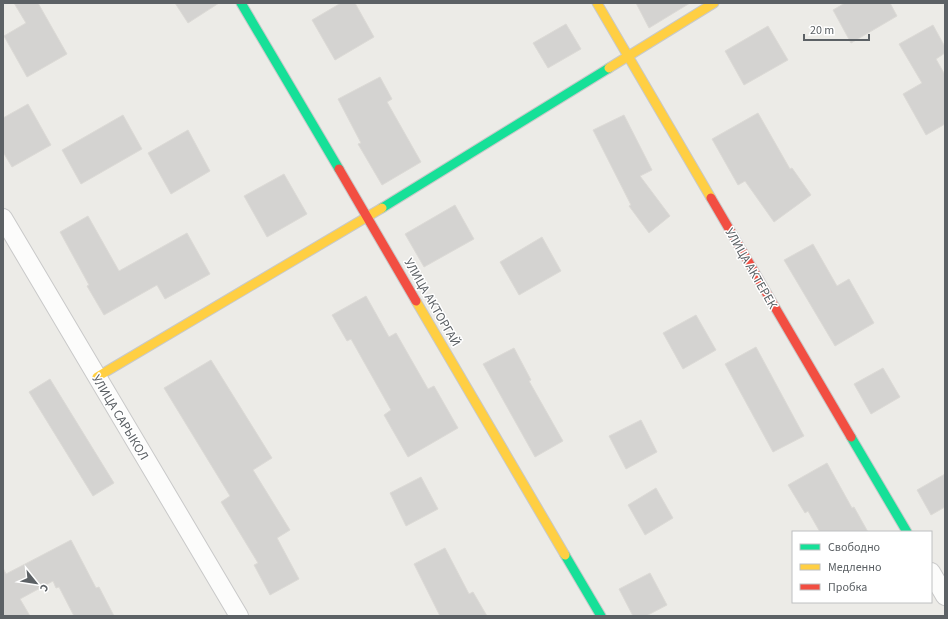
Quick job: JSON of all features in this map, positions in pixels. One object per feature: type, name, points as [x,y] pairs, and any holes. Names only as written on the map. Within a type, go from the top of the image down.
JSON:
[{"type":"street","name":"УЛИЦА АКТОРГАЙ","points":[[241,3],[601,616]]},
{"type":"street","name":"УЛИЦА АКТЕРЕК","points":[[597,3],[906,531]]},
{"type":"street","points":[[97,377],[368,217],[627,55],[714,3]]},
{"type":"street","name":"УЛИЦА САРЫКОЛ","points":[[3,218],[239,616]]},
{"type":"street","points":[[932,574],[945,596]]},
{"type":"building","points":[[14,3],[38,3],[67,54],[27,77],[4,36],[26,23]]},
{"type":"building","points":[[175,3],[219,3],[188,23]]},
{"type":"building","points":[[341,3],[355,3],[374,37],[335,60],[312,20]]},
{"type":"building","points":[[636,3],[690,3],[649,28]]},
{"type":"building","points":[[845,3],[890,3],[897,16],[851,43],[833,10]]},
{"type":"building","points":[[566,24],[581,49],[548,68],[533,43]]},
{"type":"building","points":[[933,25],[945,47],[945,53],[936,59],[945,75],[945,124],[926,135],[903,94],[922,83],[899,44]]},
{"type":"building","points":[[768,26],[788,60],[744,85],[725,51]]},
{"type":"building","points":[[380,77],[392,99],[387,102],[421,162],[382,185],[358,144],[361,143],[338,99]]},
{"type":"building","points":[[28,104],[51,145],[12,167],[3,152],[3,118]]},
{"type":"building","points":[[758,113],[790,169],[792,168],[811,195],[774,222],[745,181],[738,185],[712,139]]},
{"type":"building","points":[[123,115],[142,149],[81,184],[62,150]]},
{"type":"building","points":[[624,115],[652,170],[640,176],[670,216],[649,233],[629,206],[631,205],[593,130]]},
{"type":"building","points":[[188,130],[210,171],[171,194],[148,153]]},
{"type":"building","points":[[284,174],[307,214],[267,237],[244,196]]},
{"type":"building","points":[[455,205],[474,239],[424,267],[405,234]]},
{"type":"building","points":[[88,216],[119,271],[187,233],[210,274],[165,299],[157,285],[104,315],[87,286],[89,285],[60,232]]},
{"type":"building","points":[[542,237],[561,271],[519,295],[500,262]]},
{"type":"building","points":[[813,244],[837,286],[849,279],[874,323],[835,346],[784,260]]},
{"type":"building","points":[[366,296],[389,337],[396,333],[428,389],[434,386],[458,428],[408,457],[384,415],[391,410],[351,339],[347,341],[332,315]]},
{"type":"building","points":[[696,315],[716,350],[683,369],[663,333]]},
{"type":"building","points":[[756,347],[804,436],[773,452],[725,364]]},
{"type":"building","points":[[514,348],[531,380],[529,381],[563,441],[535,457],[483,364]]},
{"type":"building","points":[[211,360],[272,458],[253,470],[290,530],[277,538],[299,579],[270,595],[254,565],[258,563],[221,502],[230,496],[164,388]]},
{"type":"building","points":[[883,368],[900,397],[871,414],[854,384]]},
{"type":"building","points":[[50,379],[114,483],[93,496],[29,392]]},
{"type":"building","points":[[641,420],[657,452],[626,469],[609,436]]},
{"type":"building","points":[[827,463],[852,508],[854,507],[867,531],[819,531],[808,511],[805,513],[788,485]]},
{"type":"building","points":[[945,474],[945,507],[931,515],[917,490]]},
{"type":"building","points":[[421,477],[438,509],[406,526],[390,493]]},
{"type":"building","points":[[656,488],[673,518],[645,535],[628,505]]},
{"type":"building","points":[[71,540],[96,588],[99,587],[114,616],[74,616],[59,587],[56,588],[53,581],[20,599],[30,616],[3,616],[3,568],[6,574]]},
{"type":"building","points":[[445,548],[469,594],[473,592],[487,616],[440,616],[414,564]]},
{"type":"building","points":[[650,573],[667,605],[646,616],[633,616],[619,589]]},
{"type":"traffic: fast","points":[[241,3],[339,169]]},
{"type":"traffic: fast","points":[[382,208],[609,68]]},
{"type":"traffic: fast","points":[[851,437],[906,531]]},
{"type":"traffic: fast","points":[[565,555],[601,616]]},
{"type":"traffic: slow","points":[[597,3],[711,198]]},
{"type":"traffic: slow","points":[[609,68],[714,3]]},
{"type":"traffic: slow","points":[[97,377],[382,208]]},
{"type":"traffic: slow","points":[[416,301],[565,555]]},
{"type":"traffic: jam","points":[[339,169],[416,301]]},
{"type":"traffic: jam","points":[[711,198],[851,437]]}]
